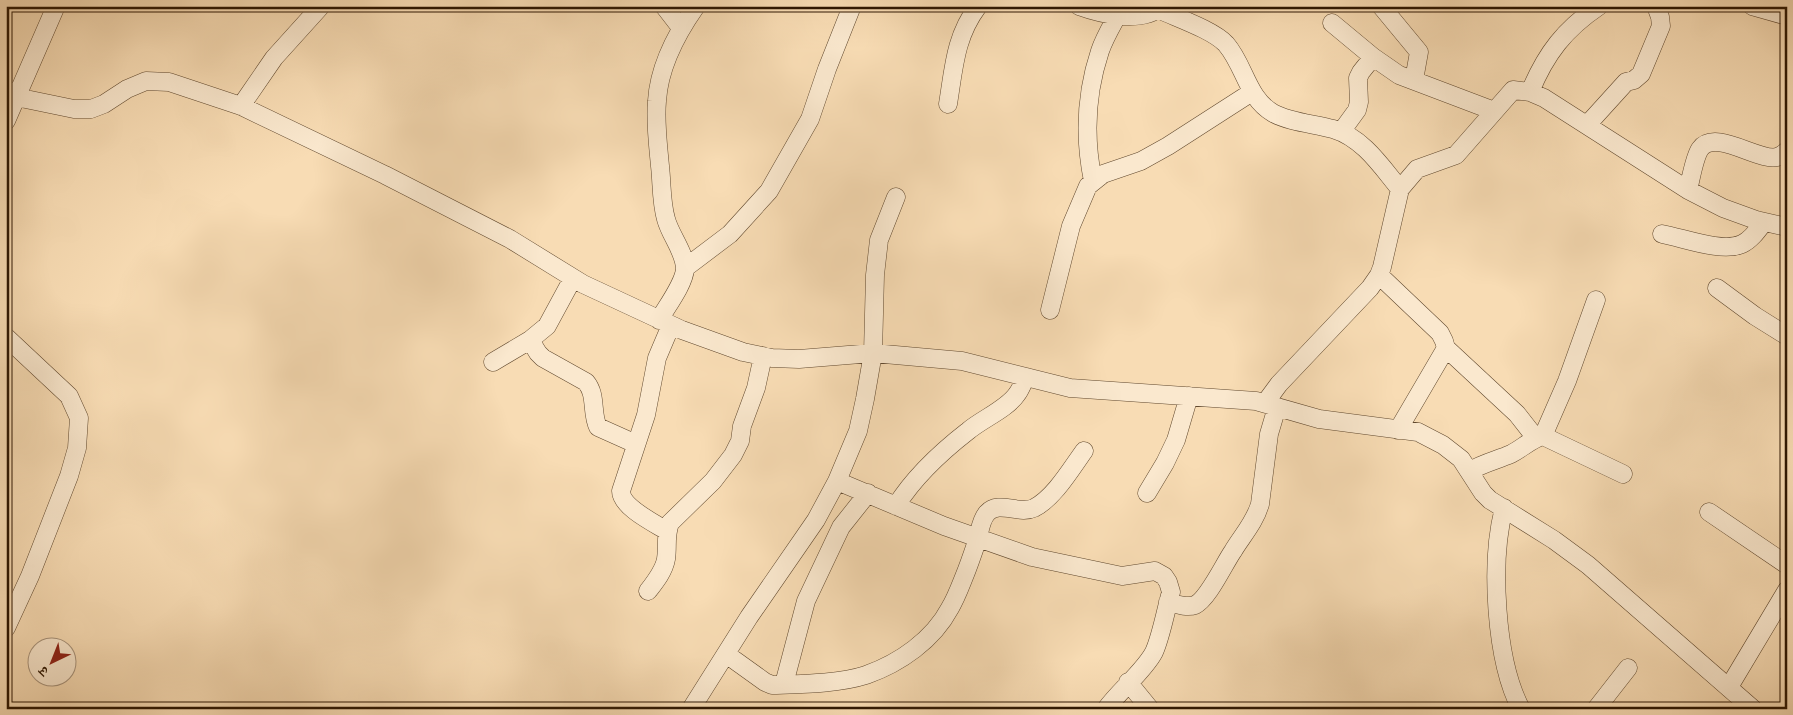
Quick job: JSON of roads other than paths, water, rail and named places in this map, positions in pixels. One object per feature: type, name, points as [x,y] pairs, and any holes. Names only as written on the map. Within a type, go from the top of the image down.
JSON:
[{"type":"street","points":[[6,121],[11,93],[56,6]]},
{"type":"street","points":[[241,106],[274,58],[321,6]]},
{"type":"street","points":[[664,6],[681,28]]},
{"type":"street","points":[[667,531],[630,507],[621,496],[624,480],[646,415],[665,322],[685,268],[683,258],[664,212],[657,126],[657,100],[661,79],[681,28],[696,6]]},
{"type":"street","points":[[685,268],[730,234],[769,191],[810,119],[826,69],[852,6]]},
{"type":"street","points":[[948,104],[957,47],[964,29],[978,6]]},
{"type":"street","points":[[1078,6],[1117,16],[1149,14],[1160,8],[1212,34],[1226,44],[1252,92],[1262,104],[1274,113],[1341,132],[1351,137],[1365,147],[1400,190]]},
{"type":"street","points":[[1587,125],[1626,82],[1634,80],[1641,74],[1661,26],[1656,6]]},
{"type":"street","points":[[1752,6],[1787,16]]},
{"type":"street","points":[[1385,8],[1419,52],[1414,80]]},
{"type":"street","points":[[1530,92],[1549,52],[1569,29],[1593,8]]},
{"type":"street","points":[[1093,181],[1088,159],[1086,132],[1089,101],[1101,49],[1117,16]]},
{"type":"street","points":[[1332,23],[1373,57],[1399,75],[1494,111]]},
{"type":"street","points":[[1341,132],[1357,110],[1359,102],[1358,78],[1373,57]]},
{"type":"street","points":[[11,93],[74,109],[91,109],[146,81],[169,82],[241,106],[385,174],[510,239],[583,284],[665,322],[743,352],[772,358],[799,359],[872,354],[962,361],[1070,388],[1256,401],[1319,418],[1418,432],[1443,445],[1461,459],[1483,493],[1490,500],[1554,540],[1588,565],[1753,709]]},
{"type":"street","points":[[1168,602],[1193,606],[1199,602],[1211,588],[1258,514],[1271,405],[1278,384],[1370,288],[1379,275],[1400,190],[1417,169],[1456,155],[1513,90],[1530,92],[1551,102],[1688,190],[1723,208],[1764,222],[1787,227]]},
{"type":"street","points":[[1050,310],[1071,226],[1084,194],[1093,181],[1104,174],[1141,161],[1168,146],[1252,92]]},
{"type":"street","points":[[1688,190],[1699,151],[1704,145],[1710,143],[1731,145],[1776,158],[1787,151]]},
{"type":"street","points":[[691,709],[816,520],[837,480],[858,431],[872,354],[877,248],[885,222],[896,197]]},
{"type":"street","points":[[1662,234],[1721,247],[1733,246],[1744,243],[1753,236],[1764,222]]},
{"type":"street","points":[[1379,275],[1440,333],[1446,348],[1539,436],[1623,474]]},
{"type":"street","points":[[493,362],[530,340],[547,326],[573,278]]},
{"type":"street","points":[[1717,288],[1755,316],[1787,336]]},
{"type":"street","points":[[1470,471],[1487,462],[1512,453],[1539,436],[1567,381],[1596,300]]},
{"type":"street","points":[[6,337],[68,396],[78,418],[77,448],[69,476],[30,576],[6,628]]},
{"type":"street","points":[[530,340],[543,358],[586,382],[590,387],[598,427],[636,444]]},
{"type":"street","points":[[1398,430],[1446,348]]},
{"type":"street","points":[[648,591],[661,573],[666,561],[667,531],[670,523],[713,481],[733,455],[740,441],[742,426],[756,388],[763,356]]},
{"type":"street","points":[[896,506],[914,480],[956,440],[1018,394],[1026,377]]},
{"type":"street","points":[[1147,493],[1176,440],[1189,396]]},
{"type":"street","points":[[726,654],[772,685],[836,680],[865,675],[899,660],[921,644],[951,608],[978,539],[983,520],[988,512],[996,508],[1022,511],[1033,508],[1058,486],[1084,451]]},
{"type":"street","points":[[837,480],[978,539],[1032,556],[1122,576],[1155,571],[1164,576],[1171,592],[1154,652],[1106,709]]},
{"type":"street","points":[[784,684],[806,601],[811,589],[841,527],[868,494]]},
{"type":"street","points":[[1504,508],[1500,523],[1496,580],[1498,621],[1506,663],[1521,709]]},
{"type":"street","points":[[1709,512],[1787,564]]},
{"type":"street","points":[[1729,688],[1787,590]]},
{"type":"street","points":[[1596,709],[1628,668]]},
{"type":"street","points":[[1128,682],[1150,709]]}]
